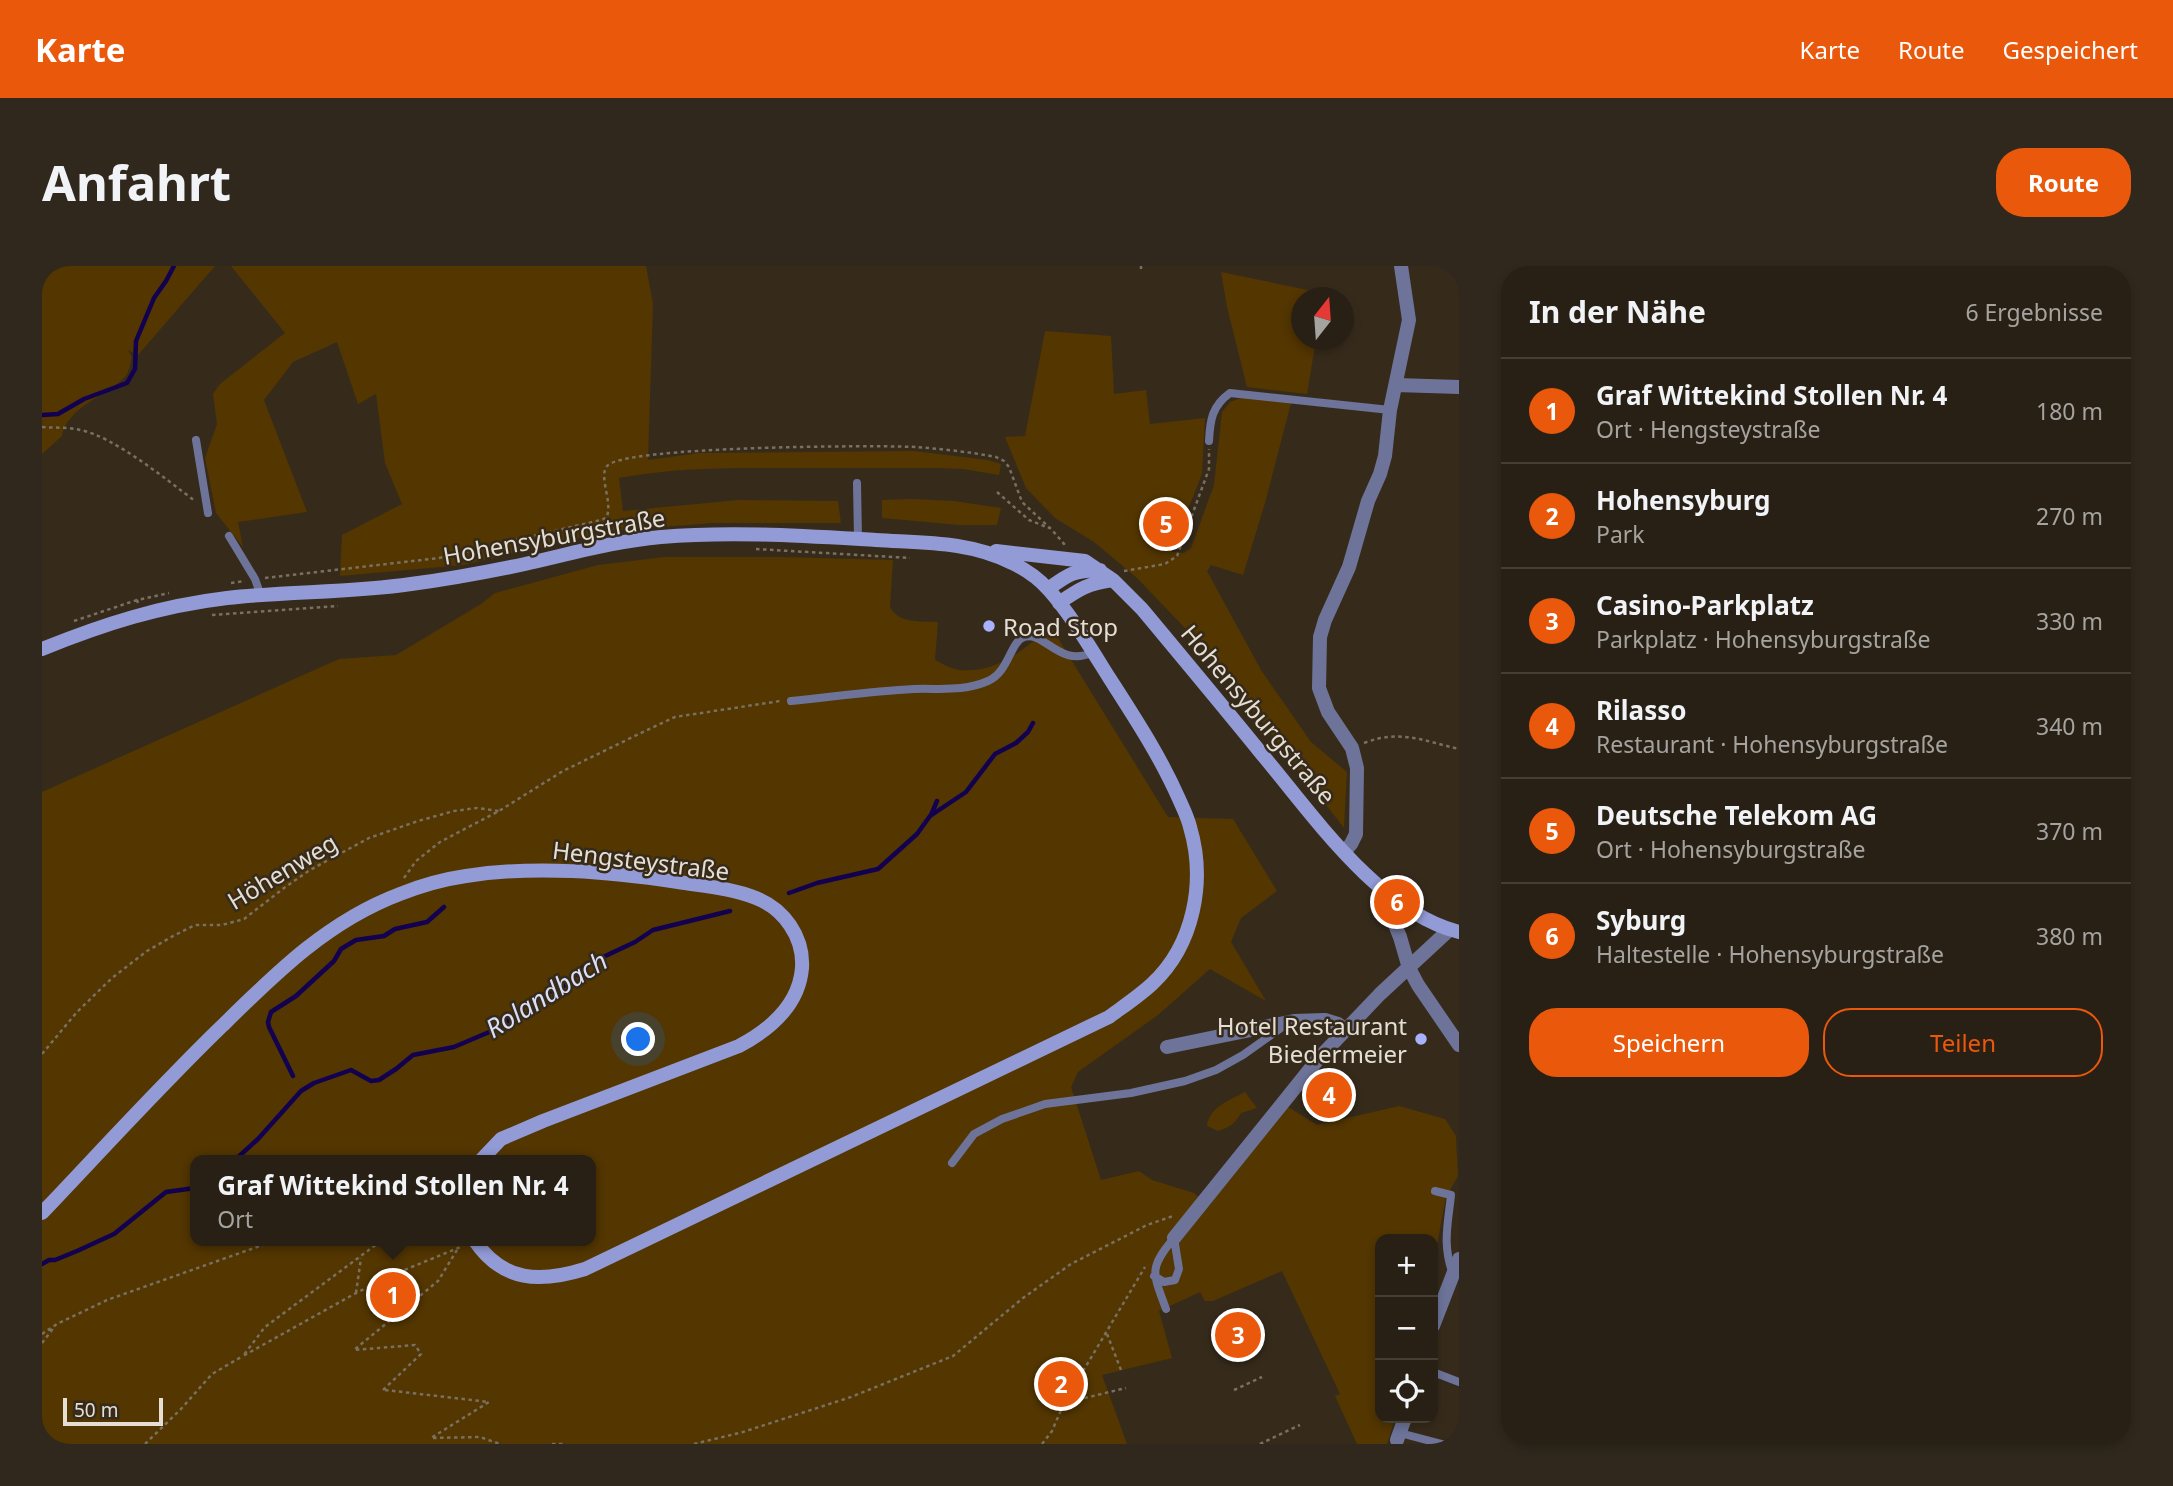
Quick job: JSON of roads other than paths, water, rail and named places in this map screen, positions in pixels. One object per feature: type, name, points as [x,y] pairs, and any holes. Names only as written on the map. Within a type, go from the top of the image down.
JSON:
[{"type":"main road","name":"Hohensyburgstraße","points":[[42,649],[103,625],[181,605],[404,585],[470,576],[659,537],[730,535],[859,539],[942,544],[1085,561],[1114,580],[1142,609],[1345,851],[1380,888],[1427,921],[1454,931]]},
{"type":"main road","name":"Hohensyburgstraße","points":[[472,1246],[508,1271],[525,1277],[564,1276],[585,1269],[1110,1017],[1161,975],[1181,945],[1190,925],[1197,880],[1196,854],[1190,826],[1173,786],[1146,736],[1059,603],[1048,589],[1013,563],[984,551]]},
{"type":"main road","points":[[1048,589],[1076,571],[1101,570]]},
{"type":"main road","points":[[1059,603],[1084,586],[1114,580]]},
{"type":"main road","name":"Hengsteystraße","points":[[42,1213],[179,1068],[282,967],[320,937],[362,911],[401,894],[464,876],[495,873],[539,871],[645,878],[715,888],[755,898],[776,910],[793,928],[801,943],[803,958],[798,992],[786,1010],[756,1037],[739,1046],[511,1134],[501,1139],[486,1155]]},
{"type":"street","points":[[1345,851],[1356,834],[1357,768],[1352,748],[1328,712],[1319,688],[1320,637],[1349,567],[1367,501],[1385,456],[1390,410],[1409,320],[1401,266]]},
{"type":"street","points":[[1396,384],[1459,387]]},
{"type":"street","name":"Hohensyburgstraße","points":[[1380,888],[1409,968]]},
{"type":"street","name":"Hohensyburgstraße","points":[[1174,1238],[1319,1059],[1409,968],[1454,931]]},
{"type":"street","points":[[1409,968],[1459,1045]]},
{"type":"street","points":[[1167,1047],[1284,1022],[1325,1020],[1346,1030]]},
{"type":"street","points":[[1438,1313],[1459,1259]]},
{"type":"lane","points":[[1209,441],[1210,424],[1215,410],[1220,401],[1230,393],[1390,410]]},
{"type":"lane","points":[[196,440],[208,513]]},
{"type":"lane","points":[[857,483],[859,539]]},
{"type":"lane","points":[[229,536],[255,579],[261,596]]},
{"type":"lane","points":[[791,701],[914,689],[953,690],[974,687],[992,679],[1003,669],[1016,644],[1025,636],[1031,636],[1056,650],[1076,657],[1084,657],[1093,652]]},
{"type":"lane","points":[[952,1163],[974,1134],[1002,1119],[1045,1104],[1131,1093],[1199,1076],[1242,1055],[1281,1028],[1284,1022]]},
{"type":"lane","points":[[1435,1191],[1451,1195],[1446,1257],[1453,1274]]},
{"type":"lane","points":[[1166,1309],[1154,1276],[1155,1264],[1174,1238]]},
{"type":"lane","points":[[1154,1276],[1164,1282],[1175,1280],[1179,1269],[1174,1238]]},
{"type":"lane","points":[[1438,1374],[1459,1382]]},
{"type":"lane","points":[[1398,1439],[1442,1444]]},
{"type":"waterway","points":[[42,415],[58,414],[84,399],[127,383],[135,369],[136,341],[154,298],[174,266]]},
{"type":"waterway","name":"Rolandbach","points":[[789,893],[817,883],[878,869],[917,834],[930,816],[966,792],[995,754],[1016,743],[1033,723]]},
{"type":"waterway","points":[[931,815],[937,801]]},
{"type":"waterway","points":[[293,1076],[269,1027],[271,1012],[296,996],[334,961],[341,949],[356,940],[384,936],[395,929],[427,922],[444,907]]},
{"type":"waterway","name":"Rolandbach","points":[[240,1155],[301,1091],[314,1083],[351,1070],[371,1081],[379,1080],[413,1055],[454,1047],[501,1027],[530,1000],[564,986],[584,966],[635,942],[653,930],[730,911]]},
{"type":"waterway","name":"Rolandbach","points":[[42,1264],[114,1234],[166,1192],[190,1189]]},
{"type":"place","name":"Deutsche Telekom AG","points":[[1166,524]]},
{"type":"place","name":"Road Stop","points":[[989,626]]},
{"type":"place","name":"Syburg","points":[[1397,902]]},
{"type":"place","name":"Hotel Restaurant Biedermeier","points":[[1421,1039]]},
{"type":"place","name":"Rilasso","points":[[1329,1095]]},
{"type":"place","name":"Graf Wittekind Stollen Nr. 4","points":[[393,1295]]},
{"type":"place","name":"Casino-Parkplatz","points":[[1238,1335]]},
{"type":"place","name":"Hohensyburg","points":[[1061,1384]]}]
